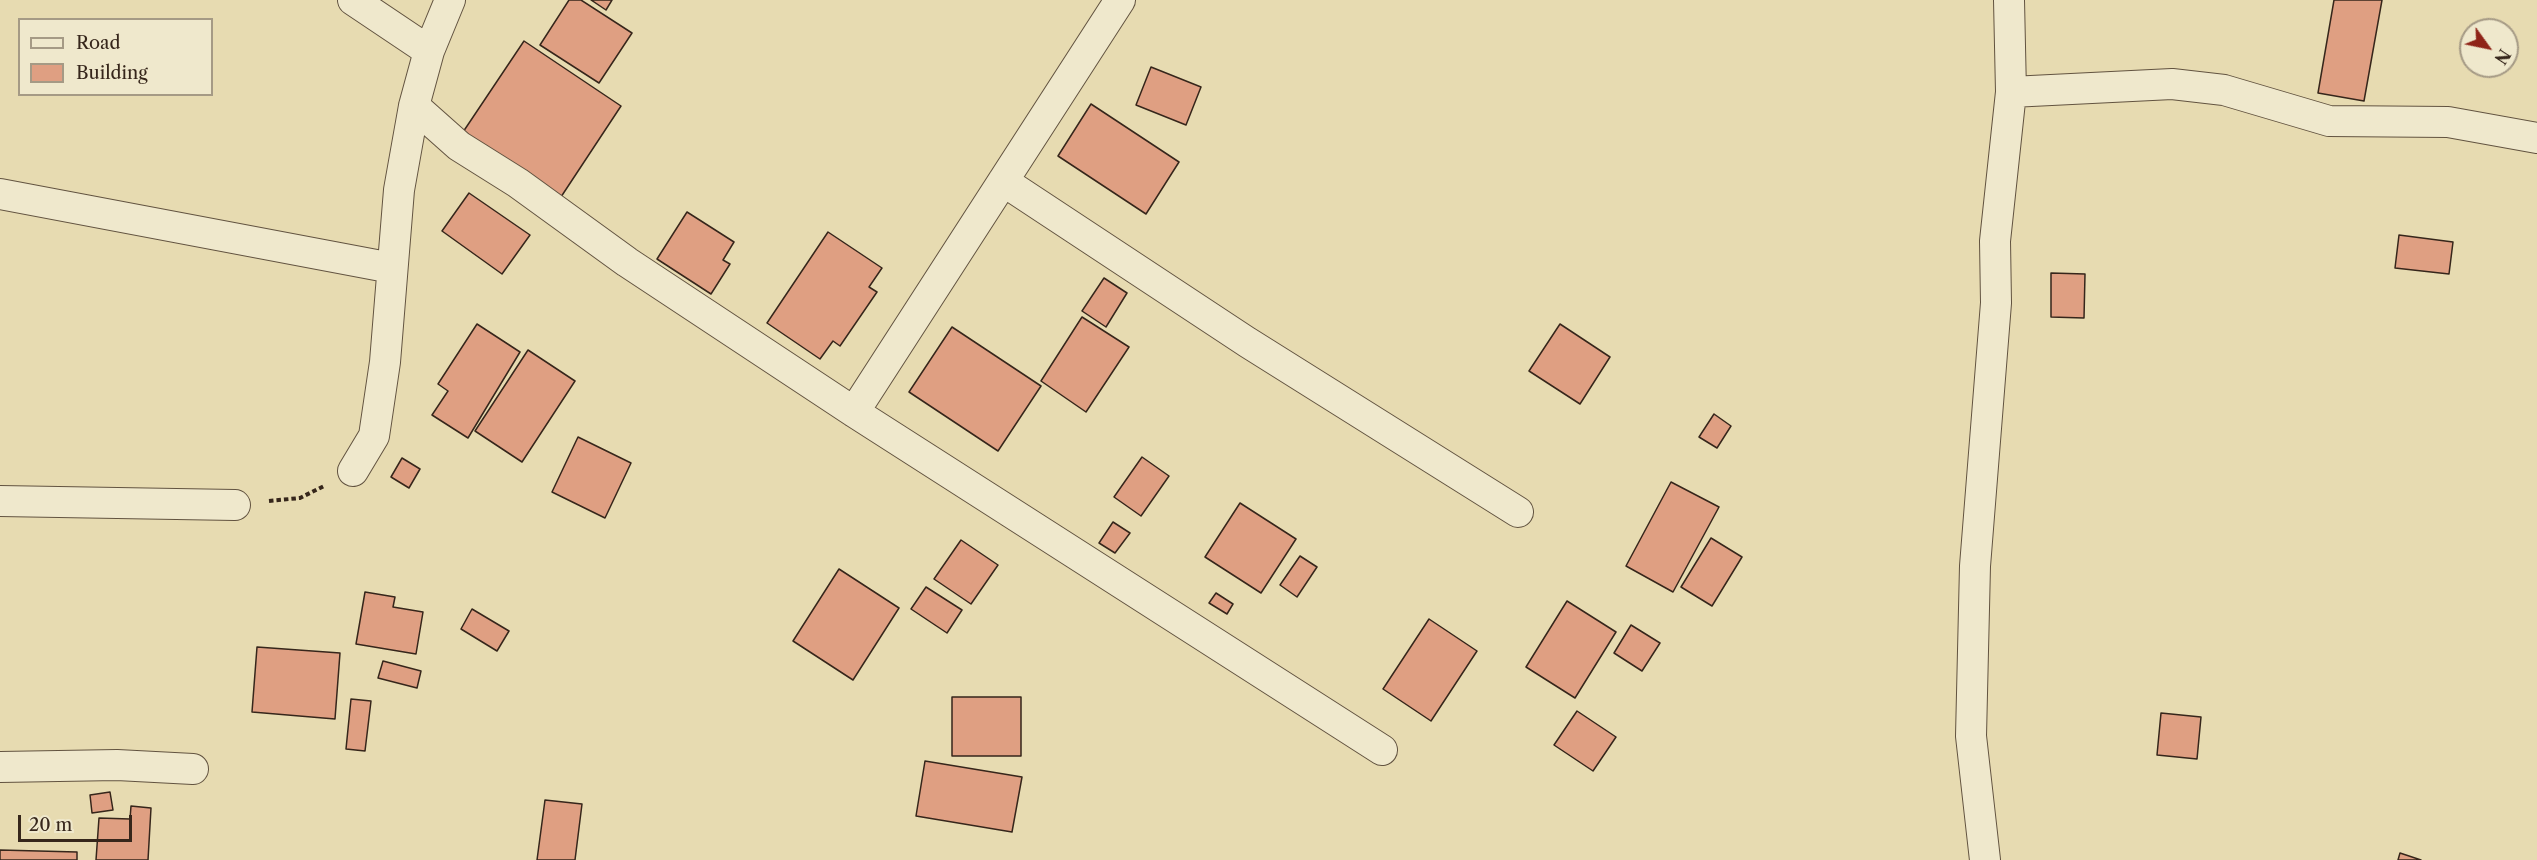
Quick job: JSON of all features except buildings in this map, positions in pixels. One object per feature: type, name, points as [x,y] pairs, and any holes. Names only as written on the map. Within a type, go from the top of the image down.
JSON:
[{"type":"street","points":[[352,0],[429,51]]},
{"type":"street","points":[[353,471],[374,436],[385,362],[399,190],[414,106],[429,51],[450,0]]},
{"type":"street","points":[[854,412],[1119,0]]},
{"type":"street","points":[[1985,860],[1971,736],[1976,566],[1996,303],[1995,241],[2011,92],[2009,0]]},
{"type":"street","points":[[2011,92],[2172,84],[2224,90],[2329,121],[2448,122],[2537,138]]},
{"type":"street","points":[[414,106],[459,146],[518,183],[627,262],[854,412],[1382,750]]},
{"type":"street","points":[[1003,181],[1326,393],[1518,512]]},
{"type":"street","points":[[0,194],[392,267]]},
{"type":"street","points":[[0,501],[235,505]]},
{"type":"street","points":[[0,767],[117,765],[194,769]]},
{"type":"path","points":[[235,505],[300,498],[353,471]]}]
